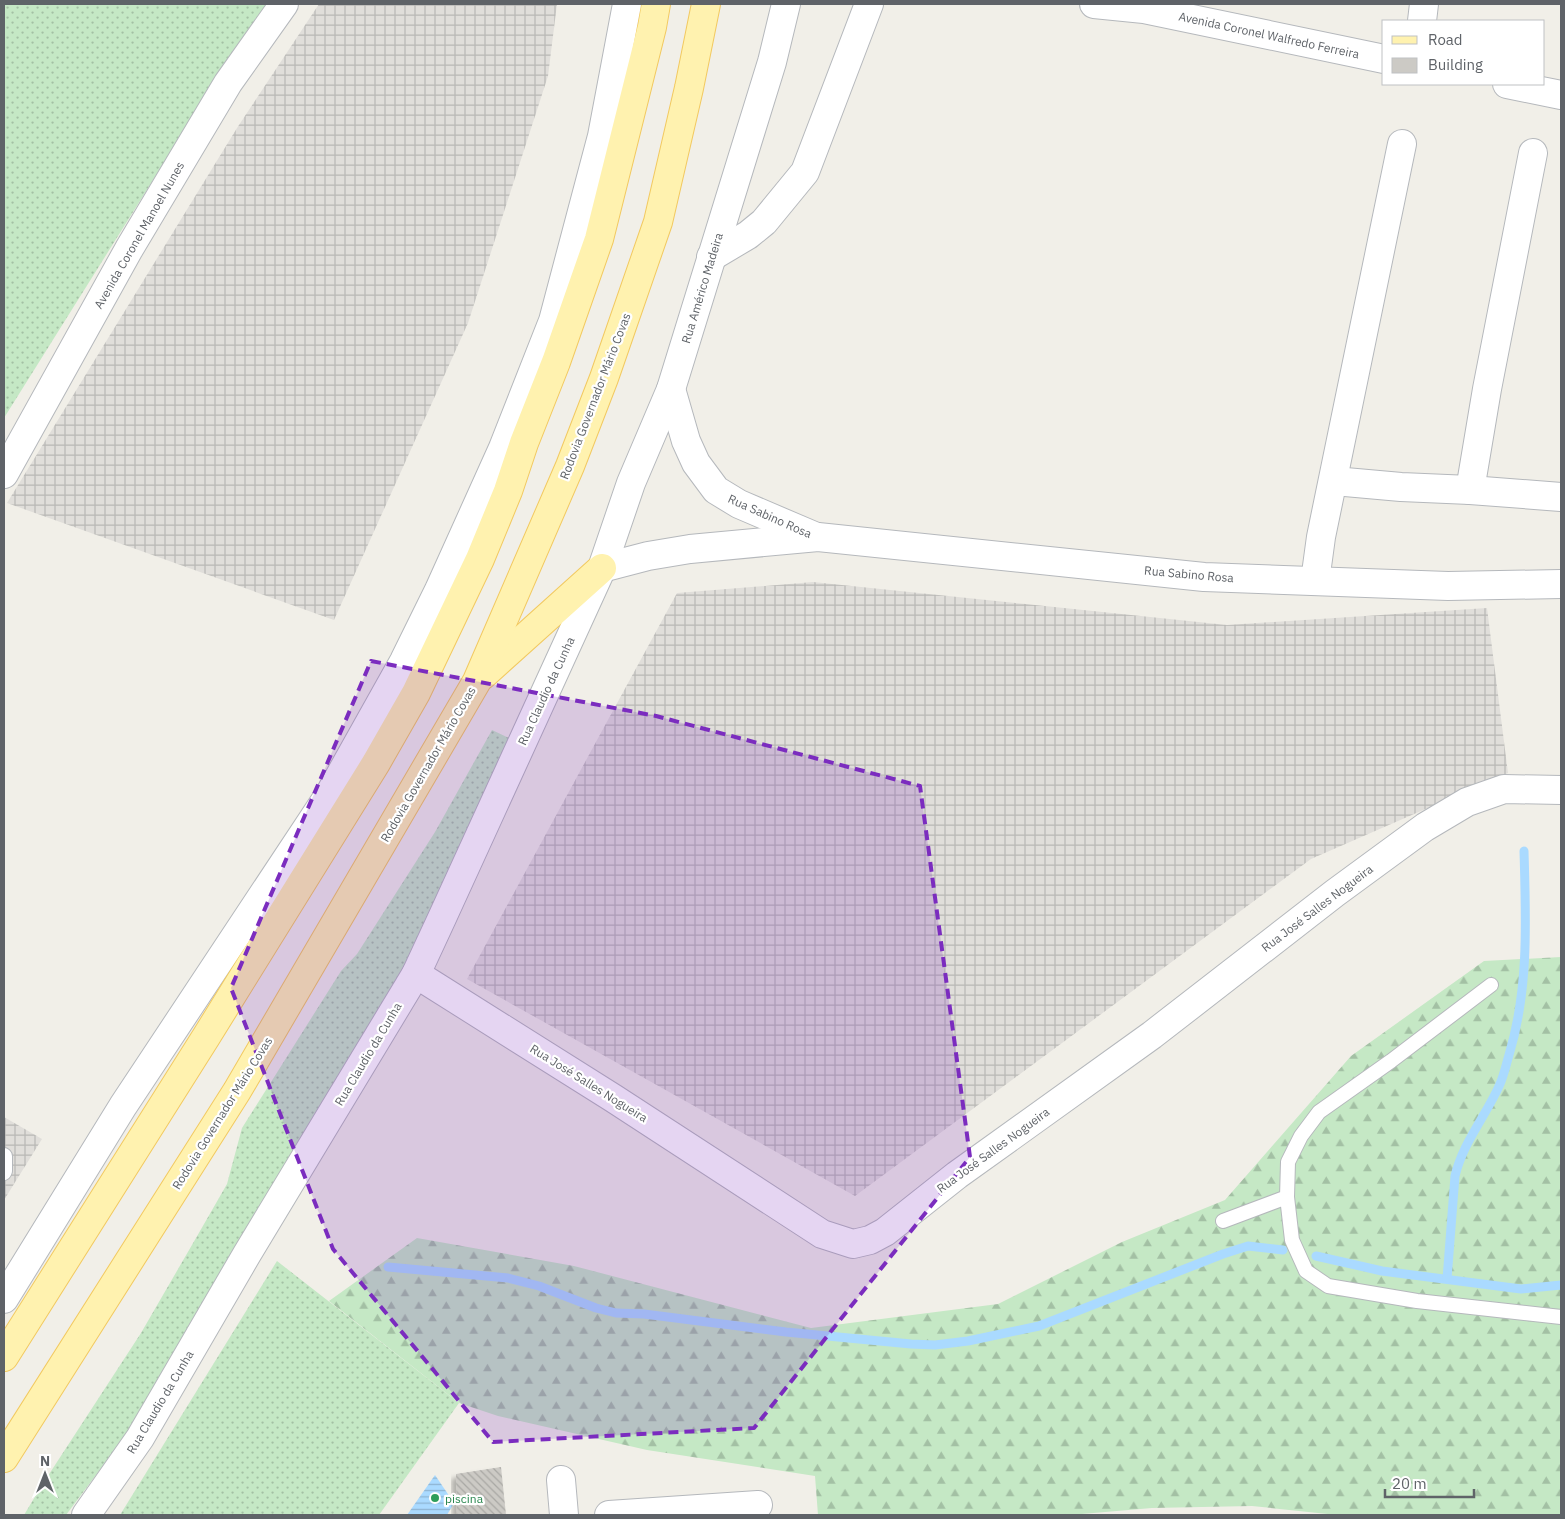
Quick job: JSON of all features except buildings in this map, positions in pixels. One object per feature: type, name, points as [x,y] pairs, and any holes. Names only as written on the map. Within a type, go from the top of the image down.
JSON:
[{"type":"main road","points":[[4,1357],[284,912],[376,763],[416,693],[480,559],[508,491],[596,248],[652,27],[656,4]]},
{"type":"main road","name":"Rodovia Governador Mário Covas","points":[[4,1458],[237,1092],[476,682],[570,466],[604,378],[658,222],[706,4]]},
{"type":"main road","points":[[476,682],[602,568]]},
{"type":"street","name":"Avenida Coronel Manoel Nunes","points":[[4,474],[130,249],[223,92],[284,4]]},
{"type":"street","points":[[5,1296],[124,1106],[329,795],[404,661],[435,599],[503,448],[553,321],[602,136],[627,4]]},
{"type":"street","name":"Rua Américo Madeira","points":[[602,568],[632,483],[670,389],[772,62],[786,4]]},
{"type":"street","points":[[712,257],[748,235],[764,222],[806,172],[870,4]]},
{"type":"street","name":"Avenida Coronel Walfredo Ferreira","points":[[1094,4],[1144,7],[1382,59]]},
{"type":"street","points":[[1422,20],[1424,4]]},
{"type":"street","points":[[1512,85],[1561,94]]},
{"type":"street","points":[[1315,581],[1321,537],[1402,144]]},
{"type":"street","points":[[1470,490],[1487,389],[1533,153]]},
{"type":"street","name":"Rua Sabino Rosa","points":[[670,389],[686,440],[696,463],[716,490],[739,504],[818,537]]},
{"type":"street","points":[[1334,481],[1561,497]]},
{"type":"street","name":"Rua Sabino Rosa","points":[[602,568],[648,556],[690,549],[818,537],[1204,576],[1448,586],[1561,584]]},
{"type":"street","name":"Rua Claudio da Cunha","points":[[86,1515],[140,1438],[247,1254],[416,974],[602,568]]},
{"type":"street","name":"Rua José Salles Nogueira","points":[[416,974],[613,1098],[822,1234],[853,1244],[870,1240],[886,1232],[957,1175],[1152,1035],[1335,893],[1425,827],[1467,802],[1504,789],[1561,790]]},
{"type":"street","points":[[561,1480],[564,1515]]},
{"type":"street","points":[[609,1515],[758,1505]]},
{"type":"lane","points":[[1491,984],[1391,1061],[1319,1112],[1301,1136],[1288,1162],[1288,1197],[1292,1240],[1306,1271],[1328,1286],[1417,1301],[1561,1318]]},
{"type":"lane","points":[[4,1154],[4,1173]]},
{"type":"lane","points":[[1223,1221],[1288,1197]]},
{"type":"highlighted area","points":[[371,661],[656,716],[920,786],[970,1157],[754,1428],[493,1442],[333,1249],[231,988]]},
{"type":"shaded area","points":[[319,4],[557,4],[548,76],[468,323],[334,620],[7,503],[237,128]]},
{"type":"shaded area","points":[[813,582],[1227,625],[1487,608],[1508,773],[1311,859],[855,1196],[467,979],[677,593]]},
{"type":"shaded area","points":[[4,1117],[42,1139],[4,1200]]},
{"type":"green space","points":[[4,4],[267,4],[180,137],[4,418]]},
{"type":"green space","points":[[492,730],[511,739],[406,964],[138,1419],[66,1515],[24,1515],[141,1333],[227,1184],[242,1128],[341,971],[357,954],[435,832]]},
{"type":"green space","points":[[1561,957],[1561,1515],[1337,1515],[1252,1506],[1152,1508],[1070,1515],[818,1515],[815,1476],[647,1450],[498,1416],[459,1403],[329,1301],[417,1238],[574,1266],[811,1328],[998,1304],[1122,1242],[1225,1200],[1351,1056],[1484,961]]},
{"type":"green space","points":[[277,1261],[459,1403],[379,1515],[120,1515]]},
{"type":"water","name":"piscina","points":[[435,1475],[454,1503],[447,1515],[407,1515]]},
{"type":"waterway","points":[[1447,1279],[1455,1176],[1463,1152],[1501,1081],[1520,1005],[1525,954],[1524,851]]},
{"type":"waterway","points":[[388,1267],[508,1278],[539,1286],[596,1308],[616,1313],[644,1314],[786,1332],[935,1345],[968,1341],[1039,1326],[1248,1246],[1283,1250]]},
{"type":"waterway","points":[[1316,1256],[1382,1271],[1521,1289],[1561,1285]]},
{"type":"place","name":"piscina","points":[[435,1498]]}]
